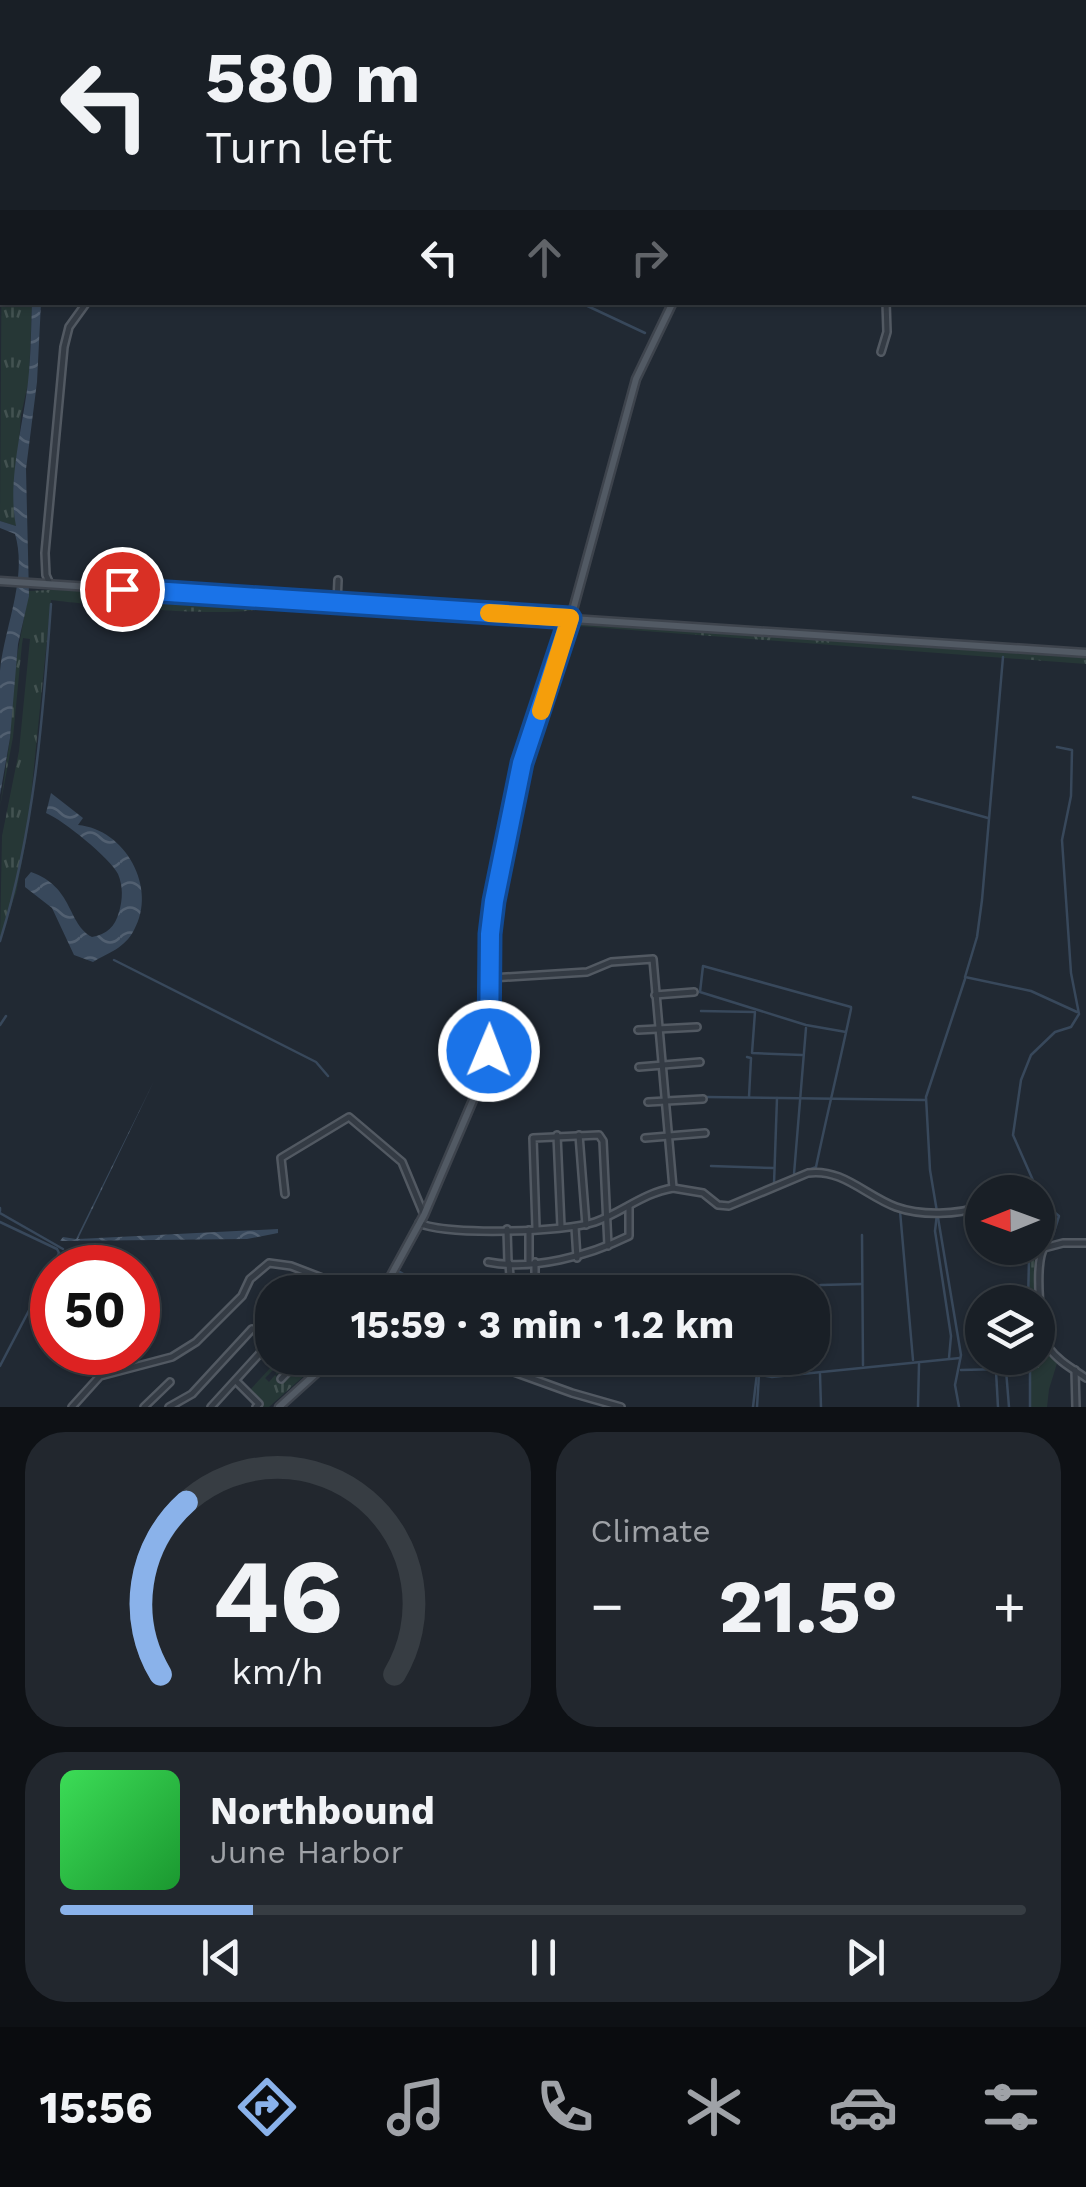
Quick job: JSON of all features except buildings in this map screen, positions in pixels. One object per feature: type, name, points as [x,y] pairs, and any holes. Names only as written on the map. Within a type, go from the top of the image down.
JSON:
[{"type":"main road","points":[[391,1275],[424,1215],[487,1064],[492,916],[522,763],[570,618],[636,379],[672,305]]},
{"type":"main road","points":[[0,581],[1086,653]]},
{"type":"main road","points":[[278,1407],[312,1375]]},
{"type":"street","points":[[46,584],[64,347],[69,327],[85,305]]},
{"type":"street","points":[[880,352],[887,332],[886,305]]},
{"type":"street","points":[[337,603],[338,580]]},
{"type":"street","points":[[490,978],[587,972],[612,962],[653,959],[673,1188]]},
{"type":"street","points":[[656,995],[694,992]]},
{"type":"street","points":[[638,1030],[697,1026]]},
{"type":"street","points":[[640,1066],[700,1062]]},
{"type":"street","points":[[648,1102],[703,1098]]},
{"type":"street","points":[[285,1194],[282,1158],[349,1116],[402,1162],[424,1215]]},
{"type":"street","points":[[645,1138],[705,1133]]},
{"type":"street","points":[[579,1135],[586,1225]]},
{"type":"street","points":[[534,1275],[532,1139],[598,1135],[603,1140],[608,1246]]},
{"type":"street","points":[[557,1136],[561,1228]]},
{"type":"street","points":[[419,1223],[448,1230],[576,1227],[606,1218],[648,1193],[673,1188],[703,1193],[718,1205],[729,1206],[818,1172],[850,1182],[896,1207],[965,1211]]},
{"type":"street","points":[[488,1262],[577,1258],[608,1246],[629,1236],[629,1204]]},
{"type":"street","points":[[576,1227],[577,1258]]},
{"type":"street","points":[[507,1229],[509,1275]]},
{"type":"street","points":[[1055,1245],[1086,1243]]},
{"type":"street","points":[[72,1407],[100,1376],[172,1357],[196,1342],[242,1296],[250,1279],[269,1263],[315,1275]]},
{"type":"street","points":[[1038,1265],[1044,1338],[1053,1354],[1086,1378]]},
{"type":"street","points":[[169,1407],[192,1394],[252,1329]]},
{"type":"street","points":[[211,1407],[255,1358]]},
{"type":"street","points":[[1075,1370],[1076,1407]]},
{"type":"street","points":[[280,1380],[285,1375]]},
{"type":"street","points":[[523,1375],[621,1407]]},
{"type":"street","points":[[235,1380],[259,1404],[256,1407]]},
{"type":"street","points":[[144,1407],[170,1382]]},
{"type":"green space","points":[[1,305],[32,305],[29,379],[21,415],[16,483],[16,526],[0,521]]},
{"type":"green space","points":[[68,589],[511,619],[558,626],[265,606],[197,612],[51,600],[27,835],[16,892],[0,938],[2,836],[19,751],[30,639],[23,638],[13,737],[0,807],[14,672],[29,591]]},
{"type":"green space","points":[[584,623],[1086,657],[1086,664],[578,626]]},
{"type":"green space","points":[[1030,1265],[1037,1265],[1038,1285],[1029,1285]]},
{"type":"green space","points":[[264,1375],[268,1375],[265,1378],[269,1382],[275,1375],[282,1381],[287,1375],[305,1375],[269,1407],[257,1407],[261,1402],[249,1391]]},
{"type":"green space","points":[[1030,1375],[1053,1375],[1047,1407],[1031,1407]]},
{"type":"water","points":[[32,305],[41,305],[37,382],[26,469],[29,596],[18,644],[10,738],[0,795],[0,671],[19,568],[15,534],[0,528],[0,521],[16,526],[15,473]]},
{"type":"water","points":[[51,793],[83,818],[78,825],[110,837],[123,849],[139,879],[142,896],[134,930],[121,946],[93,962],[74,955],[52,908],[25,887],[31,872],[45,879],[63,896],[78,923],[92,937],[110,929],[119,912],[122,893],[118,874],[85,840],[46,813]]},
{"type":"water","points":[[154,1081],[78,1239],[278,1229],[278,1233],[247,1239],[60,1241],[63,1237],[76,1239]]},
{"type":"waterway","points":[[585,305],[645,333]]},
{"type":"waterway","points":[[0,941],[29,817],[51,604]]},
{"type":"waterway","points":[[1003,657],[982,900],[977,937],[965,977],[1031,991],[1077,1012]]},
{"type":"waterway","points":[[1031,1175],[1013,1135],[1021,1080],[1031,1055],[1055,1032],[1071,1027],[1079,1014],[1071,973],[1062,840],[1071,796],[1072,750],[1057,747]]},
{"type":"waterway","points":[[913,797],[988,818]]},
{"type":"waterway","points":[[114,960],[316,1062],[328,1076]]},
{"type":"waterway","points":[[790,1178],[816,1167],[847,1029],[851,1007],[703,966],[700,992],[806,1025],[846,1032]]},
{"type":"waterway","points":[[959,1407],[955,1385],[961,1355],[930,1170],[926,1097],[965,979]]},
{"type":"waterway","points":[[701,1011],[755,1012],[752,1053],[802,1055]]},
{"type":"waterway","points":[[0,1025],[6,1016]]},
{"type":"waterway","points":[[794,1174],[806,1028]]},
{"type":"waterway","points":[[747,1057],[751,1058],[749,1097]]},
{"type":"waterway","points":[[707,1097],[925,1100]]},
{"type":"waterway","points":[[774,1184],[777,1098]]},
{"type":"waterway","points":[[711,1166],[773,1168]]},
{"type":"waterway","points":[[900,1211],[913,1360]]},
{"type":"waterway","points":[[0,1213],[56,1245]]},
{"type":"waterway","points":[[1055,1213],[1059,1216],[1055,1229]]},
{"type":"waterway","points":[[937,1214],[935,1231],[951,1336],[949,1358]]},
{"type":"waterway","points":[[0,1222],[59,1253],[0,1366]]},
{"type":"waterway","points":[[862,1235],[863,1365]]},
{"type":"waterway","points":[[1028,1285],[1029,1265]]},
{"type":"waterway","points":[[400,1272],[405,1275]]},
{"type":"waterway","points":[[830,1285],[861,1284]]},
{"type":"waterway","points":[[830,1371],[960,1358]]},
{"type":"waterway","points":[[918,1407],[919,1364]]},
{"type":"waterway","points":[[961,1370],[965,1370]]},
{"type":"waterway","points":[[753,1407],[757,1375]]},
{"type":"waterway","points":[[757,1407],[759,1375]]},
{"type":"waterway","points":[[761,1375],[792,1375]]},
{"type":"waterway","points":[[820,1375],[821,1407]]},
{"type":"waterway","points":[[996,1375],[998,1407]]},
{"type":"waterway","points":[[1006,1375],[1009,1407]]},
{"type":"waterway","points":[[1030,1375],[1030,1407]]},
{"type":"slow traffic","points":[[489,613],[570,618],[541,711]]},
{"type":"route","points":[[122,589],[570,618],[522,763],[494,901],[489,1051]]}]
